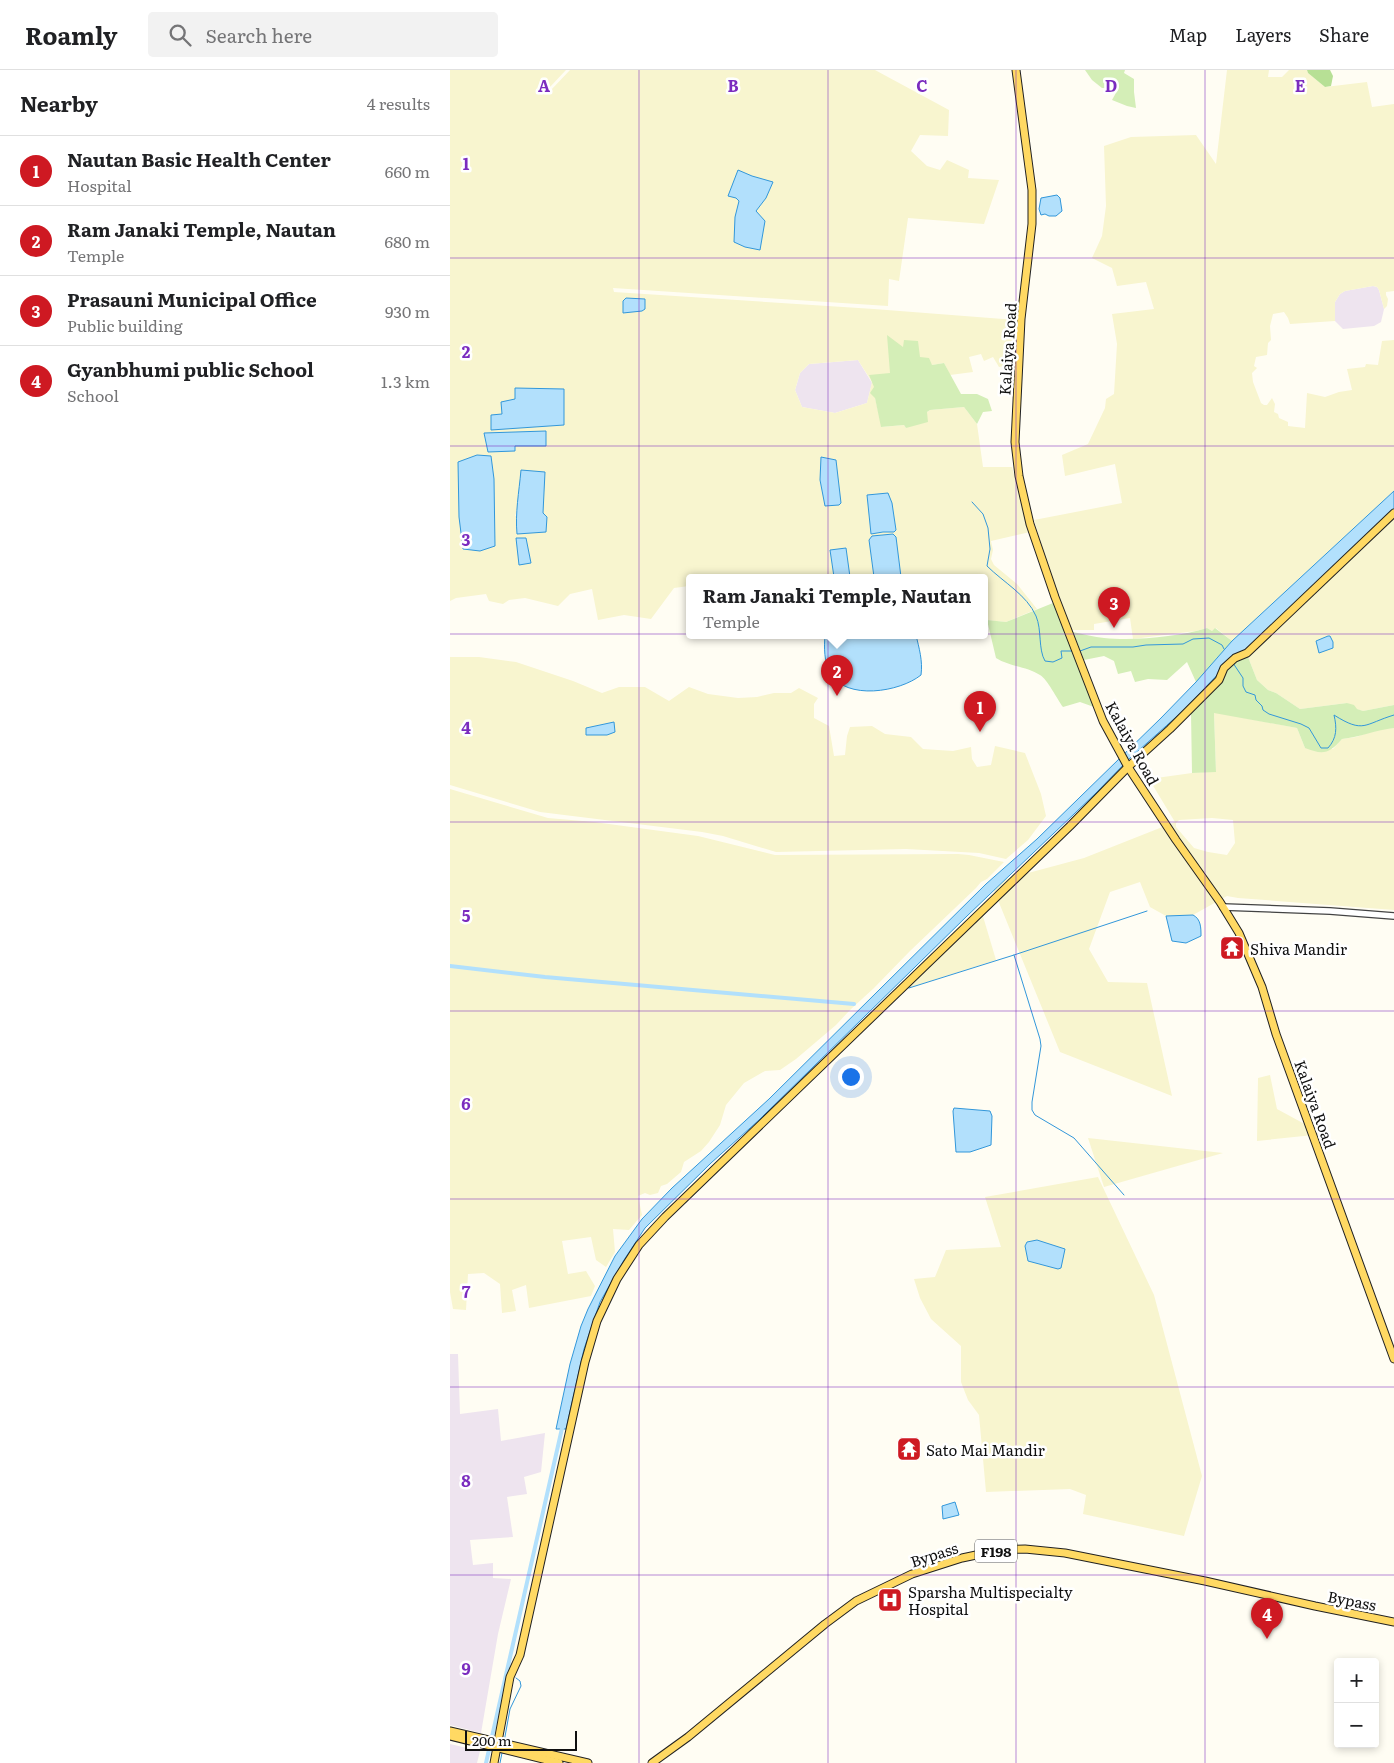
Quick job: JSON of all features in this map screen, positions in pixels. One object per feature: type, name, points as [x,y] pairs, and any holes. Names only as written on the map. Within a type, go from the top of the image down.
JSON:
[{"type":"main road","name":"Kalaiya Road","points":[[1016,70],[1032,190],[1030,245],[1020,338],[1015,442],[1016,460],[1030,524],[1040,558],[1103,721],[1127,764],[1239,933],[1262,987],[1276,1034],[1394,1359]]},
{"type":"main road","points":[[494,1763],[510,1677],[520,1654],[585,1362],[598,1321],[617,1279],[639,1245],[665,1216],[1063,832],[1127,764],[1170,729],[1219,680],[1224,668],[1235,658],[1247,653],[1394,513]]},
{"type":"main road","name":"Bypass","points":[[655,1762],[825,1624],[856,1602],[912,1574],[962,1558],[1000,1550],[1065,1552],[1394,1622]]},
{"type":"main road","points":[[450,1730],[487,1743]]},
{"type":"main road","points":[[450,1736],[588,1763]]},
{"type":"main road","points":[[497,1745],[559,1763]]},
{"type":"street","points":[[1223,907],[1330,911],[1394,916]]},
{"type":"shaded area","points":[[450,70],[566,70],[550,87],[551,90],[570,70],[875,70],[949,110],[948,136],[920,135],[911,151],[927,166],[940,170],[947,160],[969,170],[968,178],[999,180],[984,224],[908,218],[899,281],[889,279],[888,306],[613,288],[614,292],[1016,320],[1018,322],[1015,364],[999,367],[993,357],[984,361],[981,354],[969,357],[973,372],[950,375],[944,363],[932,365],[904,347],[890,373],[874,387],[882,427],[904,425],[906,428],[930,410],[964,407],[977,424],[983,467],[1012,467],[1030,532],[991,541],[993,550],[991,559],[994,565],[1017,584],[1037,609],[1006,622],[988,620],[988,574],[901,574],[896,537],[869,540],[874,574],[847,574],[830,550],[834,574],[686,574],[686,586],[674,588],[651,619],[624,615],[598,620],[592,589],[570,594],[558,606],[525,598],[509,600],[503,604],[489,601],[486,594],[456,598],[450,601]],"holes":[[[858,360],[872,382],[867,403],[835,413],[802,407],[795,390],[800,373],[809,364]],[[515,388],[564,389],[491,430],[491,415],[502,414],[515,400]],[[546,431],[546,446],[515,446]],[[477,455],[491,456],[494,479],[495,546]],[[521,471],[543,513],[515,516],[519,504]],[[820,480],[839,505],[825,506]],[[888,493],[892,503],[896,530],[894,532],[871,534],[867,495]]]},
{"type":"shaded area","points":[[1227,70],[1269,70],[1268,77],[1282,77],[1289,70],[1307,70],[1325,87],[1367,82],[1372,107],[1394,104],[1394,291],[1386,292],[1387,306],[1384,309],[1379,290],[1373,286],[1345,291],[1340,294],[1335,302],[1335,321],[1290,324],[1284,312],[1273,314],[1270,326],[1271,340],[1268,343],[1267,355],[1256,357],[1254,366],[1257,368],[1252,373],[1253,382],[1261,403],[1267,405],[1272,398],[1275,404],[1274,412],[1278,414],[1279,418],[1288,422],[1288,426],[1305,428],[1307,393],[1325,397],[1352,390],[1347,369],[1365,367],[1366,364],[1378,365],[1382,341],[1394,340],[1394,491],[1232,641],[1216,628],[1212,631],[1207,628],[1133,639],[1130,618],[1094,624],[1094,630],[1072,630],[1052,578],[1034,520],[1122,503],[1115,464],[1065,476],[1062,455],[1088,444],[1105,408],[1106,399],[1114,394],[1117,344],[1112,314],[1154,309],[1146,282],[1117,286],[1112,268],[1092,258],[1102,236],[1106,206],[1104,146],[1131,137],[1196,135],[1216,164]]},
{"type":"shaded area","points":[[1373,286],[1379,290],[1384,309],[1381,322],[1374,326],[1343,329],[1335,321],[1335,302],[1340,294],[1345,291]]},
{"type":"shaded area","points":[[858,360],[872,383],[867,403],[835,413],[802,407],[795,390],[800,373],[809,364]]},
{"type":"shaded area","points":[[1394,518],[1394,705],[1363,711],[1347,703],[1300,709],[1276,693],[1268,690],[1257,680],[1248,657],[1249,653],[1272,634]]},
{"type":"shaded area","points":[[450,657],[479,657],[516,662],[602,693],[619,687],[645,687],[669,701],[689,687],[708,694],[738,698],[757,697],[774,693],[791,693],[799,688],[818,698],[814,704],[814,718],[829,726],[834,756],[845,755],[850,727],[872,726],[885,734],[911,737],[923,749],[953,751],[971,747],[972,759],[977,767],[991,765],[995,746],[1025,753],[1041,794],[1046,816],[1028,840],[1006,859],[979,853],[906,849],[776,852],[723,836],[702,832],[540,812],[450,785]],"holes":[[[613,722],[615,731],[586,735],[586,728]]]},
{"type":"shaded area","points":[[1214,712],[1297,728],[1305,748],[1333,749],[1342,739],[1356,737],[1379,729],[1394,728],[1394,910],[1227,896],[1193,915],[1166,916],[1150,907],[1140,882],[1110,892],[1089,949],[1108,982],[1147,983],[1172,1096],[1060,1052],[991,883],[1084,858],[1175,822],[1149,779],[1216,771]],"holes":[[[1212,818],[1233,820],[1235,843],[1227,855],[1194,848],[1176,827],[1176,823],[1179,820]]]},
{"type":"shaded area","points":[[450,789],[548,818],[594,822],[698,836],[775,855],[958,854],[1004,862],[987,879],[981,882],[836,1025],[796,1059],[780,1070],[765,1071],[744,1083],[726,1105],[720,1125],[701,1151],[684,1162],[681,1172],[667,1184],[661,1186],[658,1193],[650,1195],[645,1193],[638,1196],[642,1215],[629,1230],[613,1229],[615,1252],[606,1267],[596,1260],[591,1237],[562,1241],[568,1274],[586,1271],[595,1286],[591,1296],[529,1308],[526,1285],[512,1290],[516,1311],[502,1313],[500,1284],[484,1273],[468,1274],[466,1310],[453,1309],[450,1292]]},
{"type":"shaded area","points":[[982,913],[996,960],[899,991]]},
{"type":"shaded area","points":[[1270,1075],[1277,1109],[1323,1134],[1257,1141],[1258,1078]]},
{"type":"shaded area","points":[[1088,1138],[1223,1153],[1104,1187]]},
{"type":"shaded area","points":[[1098,1177],[1154,1295],[1202,1476],[1184,1536],[1083,1514],[1086,1495],[1070,1489],[986,1492],[979,1415],[968,1400],[961,1382],[961,1346],[931,1319],[920,1298],[914,1279],[935,1277],[946,1250],[1001,1247],[985,1197]]},
{"type":"shaded area","points":[[450,1354],[458,1354],[460,1414],[498,1409],[501,1441],[545,1433],[541,1472],[524,1477],[527,1494],[507,1497],[513,1537],[470,1540],[473,1565],[493,1563],[493,1578],[511,1579],[498,1634],[481,1733],[450,1725]]},
{"type":"shaded area","points":[[450,1744],[480,1751],[477,1763],[450,1763]]},
{"type":"green space","points":[[1085,70],[1125,70],[1124,73],[1134,79],[1136,108],[1112,100],[1117,91],[1110,88],[1102,88],[1092,80]]},
{"type":"green space","points":[[1307,70],[1330,70],[1333,76],[1331,86],[1325,87]]},
{"type":"green space","points":[[887,335],[903,347],[904,340],[918,341],[920,357],[929,358],[932,365],[944,363],[961,394],[977,394],[988,399],[992,411],[983,412],[977,424],[964,407],[930,410],[927,412],[928,422],[906,428],[904,425],[881,427],[875,398],[870,393],[874,387],[869,375],[890,373]]},
{"type":"green space","points":[[1053,603],[1094,707],[1080,702],[1063,707],[1043,677],[1035,672],[996,658],[988,620],[1006,622]]},
{"type":"green space","points":[[1207,628],[1212,631],[1215,628],[1232,641],[1196,682],[1187,662],[1167,680],[1148,679],[1135,682],[1131,671],[1118,674],[1114,661],[1104,656],[1084,660],[1073,632],[1100,638],[1129,639],[1156,638]]},
{"type":"green space","points":[[1249,653],[1248,657],[1257,680],[1268,690],[1276,693],[1300,709],[1347,703],[1363,711],[1394,705],[1394,728],[1342,739],[1333,748],[1325,752],[1317,752],[1305,748],[1297,728],[1214,713],[1216,772],[1192,773],[1191,713],[1229,665]]},
{"type":"water","points":[[738,170],[773,182],[766,198],[756,211],[765,221],[760,250],[745,247],[734,242],[735,217],[739,201],[728,196]]},
{"type":"water","points":[[1057,195],[1060,198],[1062,211],[1056,216],[1041,215],[1039,209],[1041,198]]},
{"type":"water","points":[[626,298],[645,299],[645,309],[623,313],[623,301]]},
{"type":"water","points":[[515,388],[564,389],[564,425],[491,430],[491,415],[502,414],[501,402],[515,399]]},
{"type":"water","points":[[546,431],[546,446],[515,446],[515,451],[488,452],[484,433]]},
{"type":"water","points":[[477,455],[491,456],[494,479],[495,546],[480,551],[463,549],[459,517],[458,462]]},
{"type":"water","points":[[821,457],[836,460],[841,503],[839,505],[825,506],[820,480]]},
{"type":"water","points":[[521,470],[545,472],[543,513],[547,517],[546,532],[517,534]]},
{"type":"water","points":[[1394,491],[1394,510],[1257,641],[1220,672],[1184,710],[1129,759],[759,1120],[711,1163],[645,1228],[600,1302],[584,1349],[566,1429],[556,1429],[570,1364],[581,1326],[615,1256],[642,1219],[672,1188],[769,1099],[986,884],[1037,839],[1161,718],[1232,641]]},
{"type":"water","points":[[888,493],[892,503],[896,530],[894,532],[871,534],[867,495]]},
{"type":"water","points":[[893,534],[896,537],[901,574],[874,574],[869,540],[872,536]]},
{"type":"water","points":[[516,538],[526,538],[531,563],[519,565]]},
{"type":"water","points":[[846,548],[850,574],[834,574],[830,550]]},
{"type":"water","points":[[1330,636],[1333,642],[1333,648],[1319,653],[1316,641]]},
{"type":"water","points":[[825,639],[917,639],[921,660],[921,675],[900,686],[887,689],[874,691],[848,688],[838,682],[830,673],[825,654]]},
{"type":"water","points":[[614,722],[615,732],[607,735],[586,735],[586,728]]},
{"type":"water","points":[[1193,915],[1199,921],[1201,936],[1186,943],[1172,941],[1166,916]]},
{"type":"water","points":[[954,1108],[990,1111],[992,1116],[991,1145],[970,1152],[956,1152]]},
{"type":"water","points":[[1037,1240],[1065,1249],[1061,1268],[1058,1269],[1028,1261],[1025,1246],[1027,1242]]},
{"type":"water","points":[[955,1502],[959,1515],[943,1519],[942,1506]]},
{"type":"waterway","points":[[972,502],[983,514],[988,528],[990,549],[987,566],[1021,595],[1032,608],[1038,621],[1041,651],[1045,661],[1053,662],[1062,658],[1061,651],[1073,651]]},
{"type":"waterway","points":[[1080,651],[1091,647],[1183,644],[1193,639],[1209,638],[1222,645],[1224,649]]},
{"type":"waterway","points":[[1233,663],[1243,678],[1243,686],[1246,692],[1255,695],[1263,710],[1269,714],[1309,728],[1321,748],[1328,748],[1335,737],[1334,715],[1358,726],[1364,726],[1394,715]]},
{"type":"waterway","points":[[909,988],[1147,911]]},
{"type":"waterway","points":[[1014,955],[1041,1046],[1032,1110],[1035,1115],[1074,1138],[1124,1195]]},
{"type":"waterway","points":[[450,966],[545,977],[854,1004]]},
{"type":"waterway","points":[[486,1763],[563,1424]]},
{"type":"waterway","points":[[504,1742],[510,1709],[521,1686],[520,1681],[516,1678]]},
{"type":"waterway","points":[[500,1763],[502,1753]]},
{"type":"place","name":"Prasauni Municipal Office","points":[[1114,628]]},
{"type":"place","name":"Ram Janaki Temple, Nautan","points":[[837,696]]},
{"type":"place","name":"Nautan Basic Health Center","points":[[980,732]]},
{"type":"place","name":"Shiva Mandir","points":[[1232,948]]},
{"type":"place","name":"Sato Mai Mandir","points":[[909,1449]]},
{"type":"place","name":"Sparsha Multispecialty Hospital","points":[[890,1600]]},
{"type":"place","name":"Gyanbhumi public School","points":[[1267,1639]]}]
